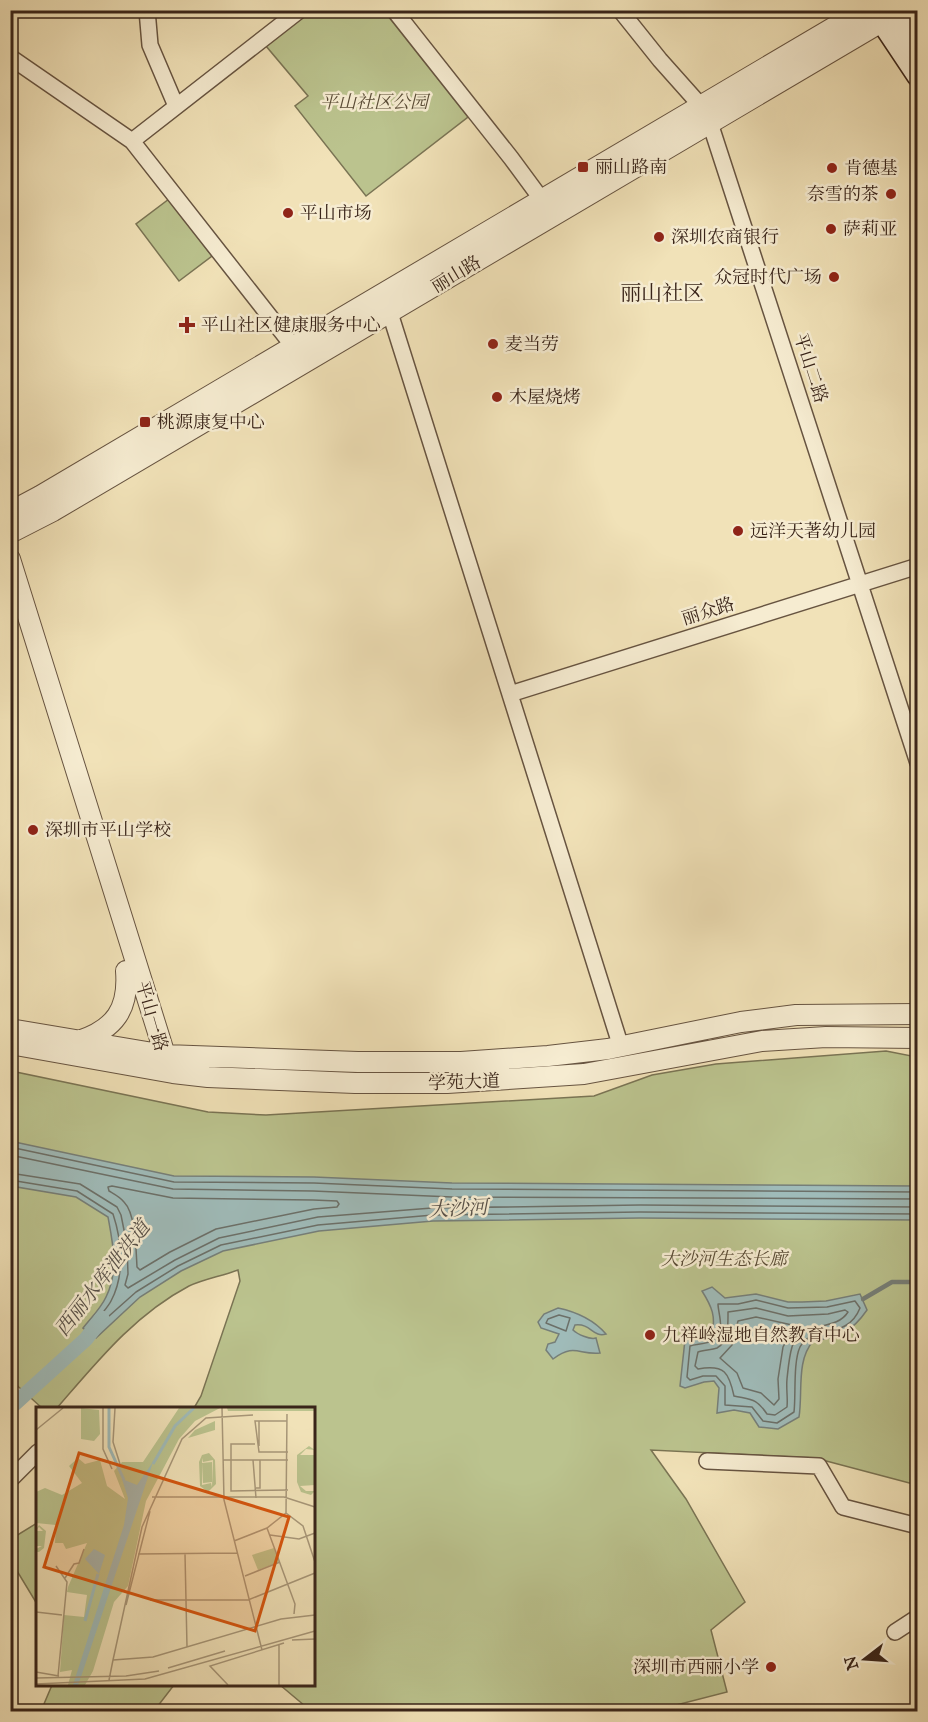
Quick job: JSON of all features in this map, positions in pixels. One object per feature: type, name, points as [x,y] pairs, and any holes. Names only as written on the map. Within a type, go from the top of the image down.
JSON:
[{"type":"main road","points":[[889,13],[918,48]]},
{"type":"main road","points":[[889,13],[918,76]]},
{"type":"street","points":[[147,10],[150,45],[176,106]]},
{"type":"street","points":[[132,141],[300,10]]},
{"type":"street","points":[[393,10],[542,200]]},
{"type":"street","name":"平山二路","points":[[621,10],[706,115],[918,763]]},
{"type":"street","name":"丽山路","points":[[10,512],[300,354],[390,313],[706,115],[863,10]]},
{"type":"street","name":"丽山路","points":[[10,533],[53,512],[542,200],[706,115],[889,13]]},
{"type":"street","points":[[10,57],[132,141],[300,354]]},
{"type":"street","points":[[390,313],[621,1047]]},
{"type":"street","name":"平山一路","points":[[10,560],[160,1060]]},
{"type":"street","name":"丽众路","points":[[510,693],[918,566]]},
{"type":"street","name":"平山一路","points":[[10,604],[126,971],[160,1060]]},
{"type":"street","points":[[79,1041],[99,1034],[115,1019],[126,996],[126,971]]},
{"type":"street","name":"学苑大道","points":[[10,1044],[160,1060],[461,1062],[548,1056],[621,1047],[768,1018],[824,1014],[918,1014]]},
{"type":"street","name":"学苑大道","points":[[10,1029],[79,1041],[160,1060],[208,1077],[355,1083],[478,1083],[612,1070],[762,1041],[826,1037],[918,1038]]},
{"type":"street","points":[[10,1480],[36,1454]]},
{"type":"street","points":[[707,1461],[819,1466],[843,1507],[918,1526]]},
{"type":"street","points":[[895,1632],[918,1617]]},
{"type":"green space","name":"平山社区公园","points":[[311,11],[384,11],[468,117],[366,196],[295,106],[308,96],[266,46]]},
{"type":"green space","points":[[169,199],[212,256],[179,281],[136,224]]},
{"type":"green space","name":"大沙河生态长廊","points":[[886,1051],[917,1057],[917,1485],[815,1458],[651,1450],[686,1499],[745,1602],[711,1630],[727,1692],[653,1711],[311,1711],[281,1686],[315,1686],[315,1407],[195,1407],[201,1396],[240,1281],[238,1270],[189,1286],[151,1311],[117,1341],[58,1407],[41,1407],[11,1380],[11,1071],[208,1112],[266,1115],[594,1096],[652,1075],[716,1064]]},
{"type":"green space","points":[[36,1524],[36,1602],[11,1561],[11,1539]]},
{"type":"green space","points":[[51,1686],[173,1686],[154,1711],[41,1711]]},
{"type":"water","name":"大沙河","points":[[10,1141],[174,1176],[314,1177],[452,1183],[917,1186],[917,1220],[640,1218],[433,1221],[319,1231],[223,1251],[181,1271],[140,1297],[96,1338],[83,1328],[99,1309],[110,1287],[114,1257],[108,1217],[76,1197],[11,1186]]},
{"type":"water","points":[[712,1287],[725,1298],[756,1294],[788,1302],[826,1301],[860,1294],[867,1310],[856,1324],[844,1332],[830,1338],[813,1341],[802,1367],[799,1417],[778,1429],[759,1427],[750,1413],[734,1410],[717,1413],[719,1388],[714,1381],[685,1388],[680,1386],[685,1340],[712,1335],[714,1322],[712,1312],[702,1291]]},
{"type":"water","points":[[558,1308],[584,1317],[606,1334],[598,1334],[580,1325],[575,1325],[573,1330],[584,1336],[596,1338],[600,1353],[572,1351],[560,1354],[553,1359],[546,1350],[548,1344],[555,1342],[559,1334],[541,1328],[538,1322],[544,1314]]},
{"type":"waterway","points":[[863,1299],[892,1282],[918,1282]]},
{"type":"waterway","name":"西丽水库泄洪道","points":[[10,1408],[86,1339],[102,1318]]},
{"type":"place","name":"丽山路南","points":[[583,167]]},
{"type":"place","name":"肯德基","points":[[832,168]]},
{"type":"place","name":"奈雪的茶","points":[[891,194]]},
{"type":"place","name":"平山市场","points":[[288,213]]},
{"type":"place","name":"萨莉亚","points":[[831,229]]},
{"type":"place","name":"深圳农商银行","points":[[659,237]]},
{"type":"place","name":"众冠时代广场","points":[[834,277]]},
{"type":"place","name":"平山社区健康服务中心","points":[[187,325]]},
{"type":"place","name":"麦当劳","points":[[493,344]]},
{"type":"place","name":"木屋烧烤","points":[[497,397]]},
{"type":"place","name":"桃源康复中心","points":[[145,422]]},
{"type":"place","name":"远洋天著幼儿园","points":[[738,531]]},
{"type":"place","name":"深圳市平山学校","points":[[33,830]]},
{"type":"place","name":"九祥岭湿地自然教育中心","points":[[650,1335]]},
{"type":"place","name":"深圳市西丽小学","points":[[771,1667]]},
{"type":"district","name":"丽山社区","points":[[662,293]]}]
